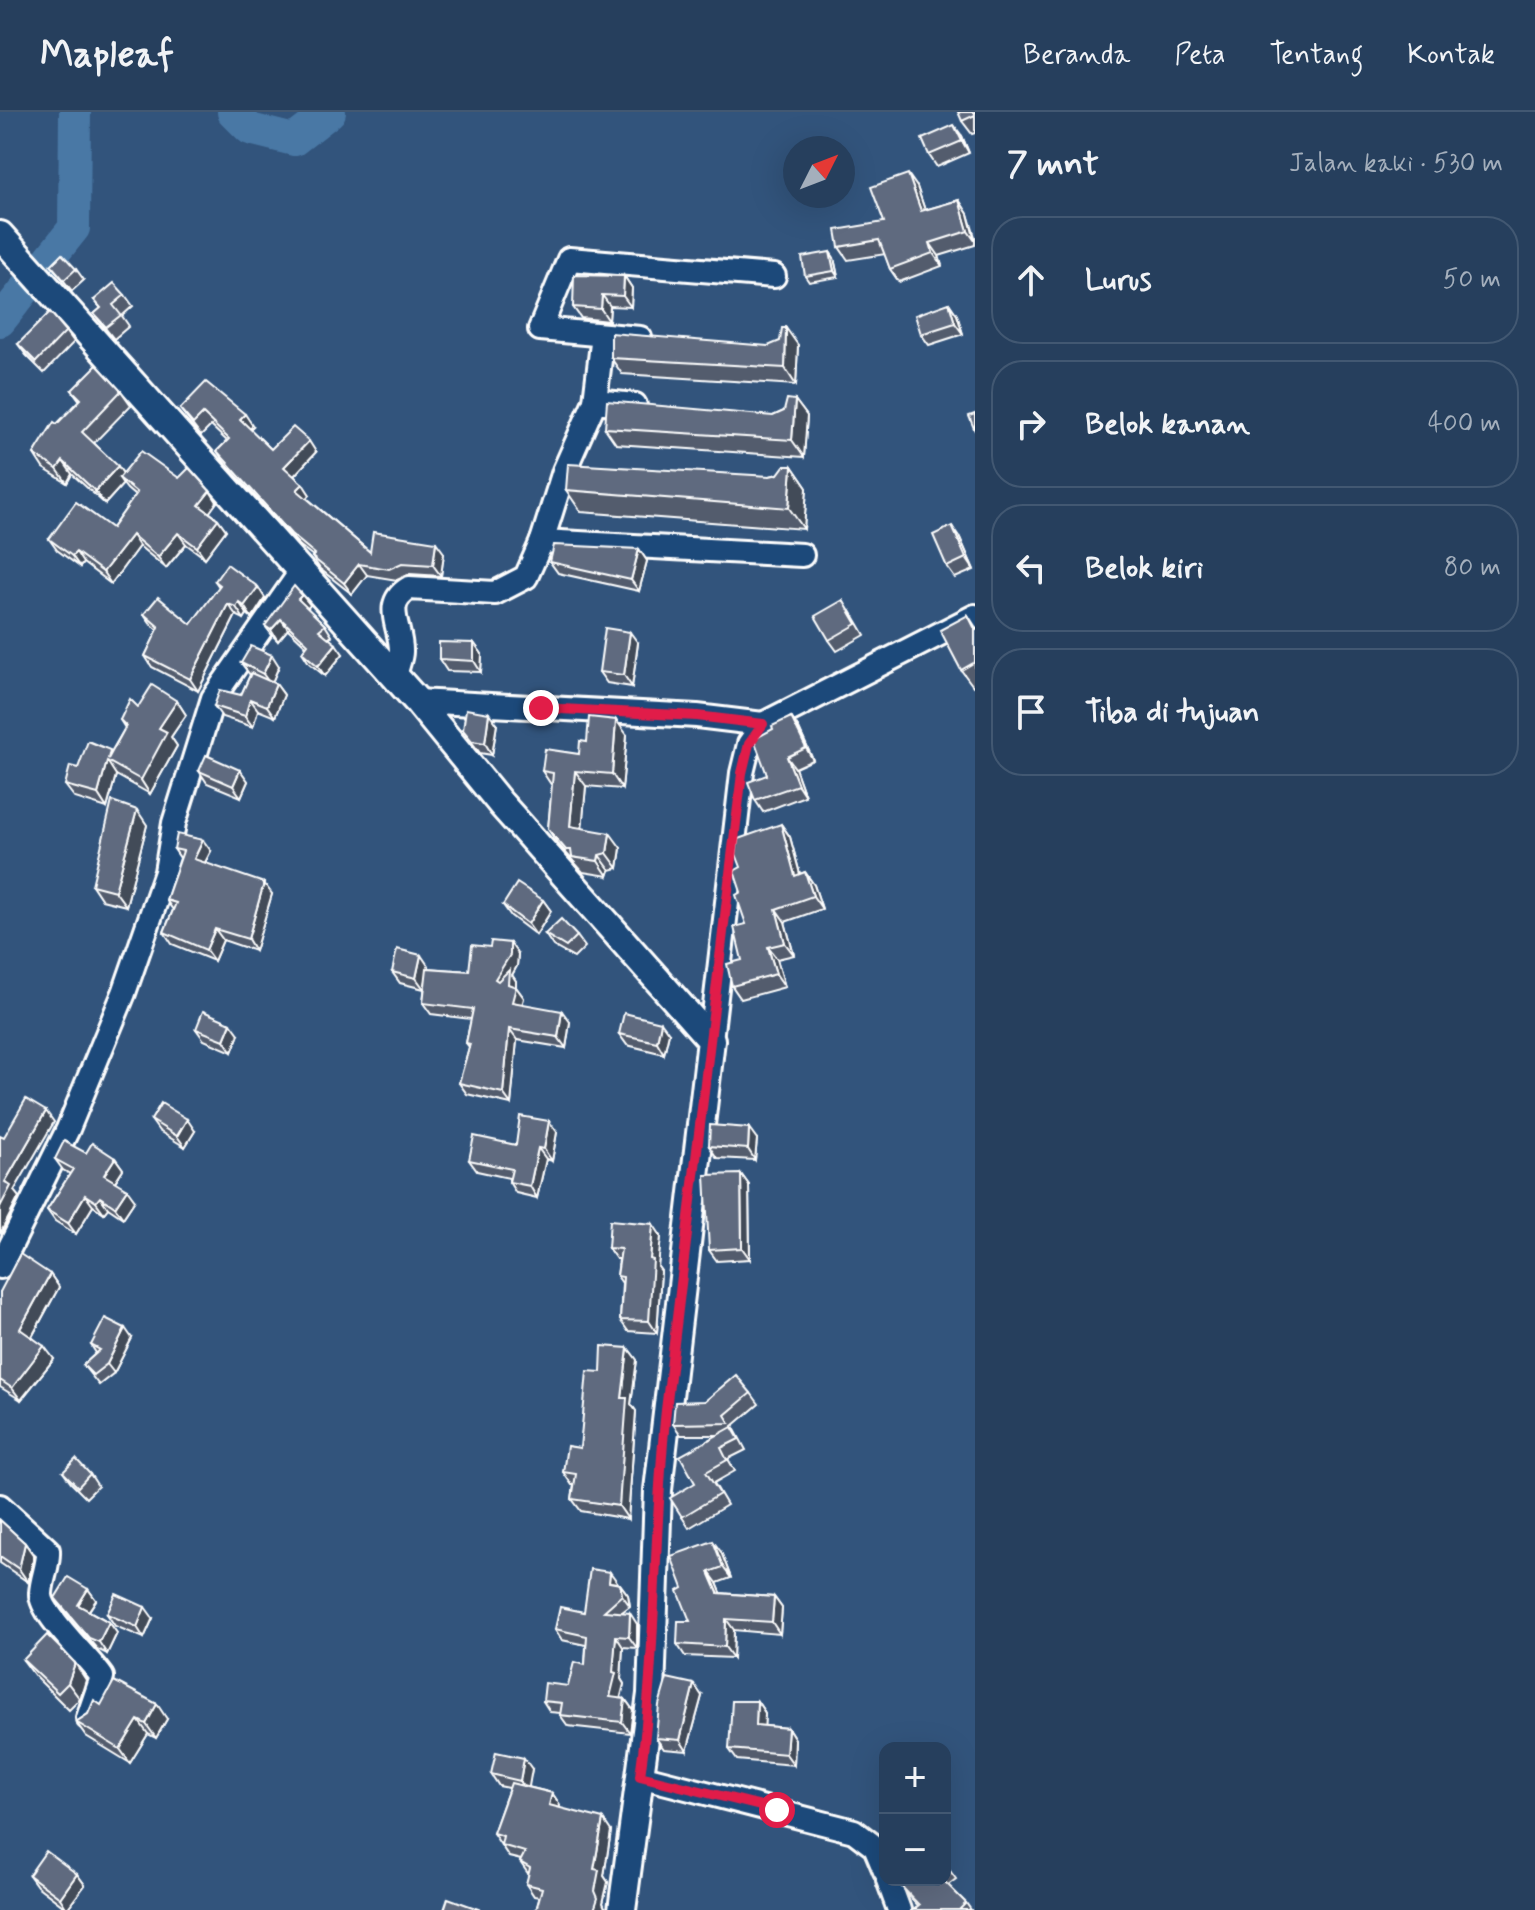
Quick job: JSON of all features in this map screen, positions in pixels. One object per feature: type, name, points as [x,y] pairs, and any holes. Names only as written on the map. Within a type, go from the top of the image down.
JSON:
[{"type":"street","points":[[8,245],[417,701],[501,804],[711,1040]]},
{"type":"street","points":[[663,339],[540,329],[569,259],[774,276]]},
{"type":"street","points":[[395,677],[401,651],[393,609],[402,593],[409,588],[495,593],[526,577],[542,541],[564,471],[595,401],[603,335]]},
{"type":"street","points":[[595,401],[659,407]]},
{"type":"street","points":[[564,471],[596,473]]},
{"type":"street","points":[[542,541],[802,555]]},
{"type":"street","points":[[0,1267],[68,1129],[124,993],[166,872],[174,823],[213,698],[300,573]]},
{"type":"street","points":[[622,1910],[651,1694],[658,1490],[742,773],[749,744],[763,724],[975,616]]},
{"type":"street","points":[[417,701],[697,716],[763,724]]},
{"type":"street","points":[[0,1506],[48,1550],[49,1564],[40,1595],[48,1615],[88,1656],[102,1677],[88,1718]]},
{"type":"street","points":[[640,1776],[854,1831],[875,1847],[879,1857]]},
{"type":"street","points":[[890,1886],[899,1910]]},
{"type":"building","points":[[958,112],[975,112],[975,115],[962,121]]},
{"type":"building","points":[[954,125],[962,141],[929,155],[922,139]]},
{"type":"building","points":[[908,174],[921,211],[959,200],[968,231],[930,243],[933,253],[890,269],[879,240],[839,247],[836,230],[884,222],[871,187]]},
{"type":"building","points":[[830,252],[834,271],[805,276],[802,257]]},
{"type":"building","points":[[62,254],[76,269],[64,280],[51,265]]},
{"type":"building","points":[[574,275],[624,276],[623,296],[602,295],[601,309],[573,307]]},
{"type":"building","points":[[114,283],[125,295],[113,305],[121,315],[106,327],[94,314],[101,308],[94,300]]},
{"type":"building","points":[[949,303],[955,323],[921,334],[915,315]]},
{"type":"building","points":[[50,312],[66,331],[36,362],[18,344]]},
{"type":"building","points":[[782,328],[786,328],[785,368],[611,358],[611,333],[768,346],[780,341]]},
{"type":"building","points":[[97,365],[121,391],[82,432],[118,466],[95,491],[63,461],[57,469],[34,454],[54,422],[57,424],[81,399],[72,390]]},
{"type":"building","points":[[206,382],[245,414],[240,419],[271,449],[293,427],[309,441],[284,467],[303,484],[297,490],[370,552],[373,532],[436,542],[433,565],[402,563],[389,569],[359,564],[344,583],[312,557],[315,554],[291,534],[217,451],[229,439],[203,414],[193,424],[180,409]]},
{"type":"building","points":[[787,399],[795,400],[792,440],[605,428],[607,401],[773,416],[784,411]]},
{"type":"building","points":[[975,414],[975,431],[969,416]]},
{"type":"building","points":[[141,451],[179,478],[189,468],[210,491],[199,505],[218,519],[197,547],[178,533],[158,557],[132,535],[103,572],[76,552],[72,556],[49,539],[76,502],[112,528],[137,493],[119,478]]},
{"type":"building","points":[[568,464],[770,476],[778,474],[784,466],[792,466],[789,508],[566,490]]},
{"type":"building","points":[[952,526],[966,558],[947,567],[933,535]]},
{"type":"building","points":[[554,545],[639,549],[631,580],[550,562]]},
{"type":"building","points":[[227,564],[258,587],[244,606],[239,602],[236,607],[228,604],[190,679],[145,656],[159,627],[144,614],[158,597],[191,624],[220,585],[215,581]]},
{"type":"building","points":[[294,586],[302,595],[298,599],[325,625],[319,630],[336,644],[318,666],[302,652],[308,644],[281,619],[271,630],[265,626]]},
{"type":"building","points":[[843,600],[857,624],[829,640],[815,616]]},
{"type":"building","points":[[968,615],[975,629],[975,662],[961,670],[940,630]]},
{"type":"building","points":[[605,628],[630,632],[624,675],[599,672]]},
{"type":"building","points":[[439,642],[474,643],[474,661],[439,659]]},
{"type":"building","points":[[251,646],[272,655],[263,674],[241,663]]},
{"type":"building","points":[[251,673],[276,684],[267,706],[250,699],[245,716],[214,706],[220,690],[241,695]]},
{"type":"building","points":[[152,685],[177,701],[159,728],[167,732],[141,780],[107,761],[98,794],[65,785],[70,766],[78,768],[88,741],[110,750],[108,759],[126,726],[120,720],[130,699],[138,707]]},
{"type":"building","points":[[466,709],[489,713],[485,743],[472,741],[463,730]]},
{"type":"building","points":[[589,717],[616,720],[612,774],[575,771],[570,826],[610,833],[607,853],[599,855],[598,861],[572,857],[571,850],[566,850],[548,829],[553,773],[542,771],[545,749],[579,754],[580,741],[587,742]]},
{"type":"building","points":[[791,717],[806,748],[787,757],[798,785],[755,800],[748,782],[767,775],[754,739]]},
{"type":"building","points":[[206,755],[240,770],[233,786],[199,771]]},
{"type":"building","points":[[112,801],[137,810],[115,891],[92,885]]},
{"type":"building","points":[[781,824],[795,876],[805,872],[813,896],[776,909],[785,943],[768,947],[776,974],[732,986],[727,964],[742,960],[734,927],[746,924],[736,895],[741,892],[734,871],[741,867],[736,854],[738,839]]},
{"type":"building","points":[[177,834],[203,840],[194,859],[264,883],[248,939],[215,929],[206,950],[164,932],[176,903],[166,900],[183,851],[174,849]]},
{"type":"building","points":[[517,883],[543,900],[528,924],[503,905]]},
{"type":"building","points":[[561,919],[577,936],[566,947],[545,934]]},
{"type":"building","points":[[491,941],[510,943],[510,955],[495,979],[498,981],[509,970],[508,984],[516,987],[512,1002],[562,1011],[558,1037],[509,1029],[503,1093],[459,1083],[470,1044],[466,1043],[473,1009],[423,1003],[427,968],[469,971],[472,945],[490,947]]},
{"type":"building","points":[[397,949],[421,955],[416,978],[392,972]]},
{"type":"building","points":[[203,1011],[231,1023],[224,1040],[196,1029]]},
{"type":"building","points":[[624,1013],[661,1022],[657,1042],[619,1034]]},
{"type":"building","points":[[26,1099],[46,1111],[5,1182],[11,1186],[0,1207],[0,1135],[4,1137]]},
{"type":"building","points":[[161,1103],[187,1119],[177,1136],[151,1120]]},
{"type":"building","points":[[520,1116],[549,1121],[544,1149],[538,1148],[530,1186],[509,1182],[512,1169],[469,1160],[474,1136],[516,1145]]},
{"type":"building","points":[[710,1125],[749,1128],[748,1149],[709,1146]]},
{"type":"building","points":[[64,1141],[86,1153],[92,1143],[115,1158],[104,1175],[127,1189],[115,1207],[100,1197],[96,1202],[85,1195],[68,1223],[47,1210],[73,1169],[55,1159]]},
{"type":"building","points":[[741,1174],[742,1248],[709,1250],[705,1175]]},
{"type":"building","points":[[610,1220],[653,1224],[649,1321],[620,1320],[623,1277],[617,1276],[621,1249],[608,1248]]},
{"type":"building","points":[[20,1254],[50,1274],[20,1329],[44,1346],[12,1388],[0,1380],[0,1292]]},
{"type":"building","points":[[105,1318],[125,1328],[107,1364],[93,1375],[83,1365],[100,1350],[91,1345]]},
{"type":"building","points":[[602,1346],[628,1348],[622,1398],[627,1398],[619,1506],[572,1499],[576,1474],[563,1472],[567,1446],[580,1448],[587,1371],[601,1372]]},
{"type":"building","points":[[736,1375],[751,1393],[725,1415],[730,1423],[673,1424],[675,1402],[705,1401]]},
{"type":"building","points":[[732,1427],[739,1439],[721,1448],[727,1460],[706,1472],[720,1494],[682,1517],[670,1498],[695,1483],[680,1456]]},
{"type":"building","points":[[76,1459],[90,1474],[78,1487],[63,1472]]},
{"type":"building","points":[[0,1520],[25,1543],[19,1569],[0,1556]]},
{"type":"building","points":[[713,1541],[723,1567],[709,1572],[718,1593],[774,1597],[772,1622],[726,1619],[725,1647],[677,1644],[678,1621],[690,1621],[678,1591],[683,1588],[671,1556]]},
{"type":"building","points":[[590,1569],[610,1572],[609,1582],[620,1584],[622,1595],[604,1611],[630,1613],[629,1637],[616,1636],[613,1672],[616,1673],[610,1697],[625,1699],[622,1722],[560,1715],[562,1703],[543,1701],[545,1683],[568,1686],[574,1662],[585,1665],[587,1636],[555,1629],[560,1607],[584,1612]]},
{"type":"building","points":[[68,1577],[88,1589],[78,1605],[109,1622],[99,1642],[89,1638],[55,1598]]},
{"type":"building","points":[[116,1594],[145,1607],[137,1627],[107,1614]]},
{"type":"building","points":[[47,1635],[75,1663],[68,1683],[58,1693],[23,1660]]},
{"type":"building","points":[[667,1678],[694,1684],[680,1740],[656,1738],[659,1705]]},
{"type":"building","points":[[114,1681],[157,1704],[146,1724],[138,1720],[120,1749],[76,1722],[88,1714],[94,1700],[101,1705]]},
{"type":"building","points":[[732,1701],[757,1701],[756,1725],[788,1728],[786,1754],[729,1749]]},
{"type":"building","points":[[496,1752],[524,1758],[520,1781],[491,1774]]},
{"type":"building","points":[[511,1783],[552,1793],[549,1805],[603,1819],[594,1869],[599,1870],[595,1891],[598,1898],[594,1910],[536,1910],[542,1888],[526,1884],[530,1868],[520,1862],[525,1852],[501,1845],[503,1836],[493,1833]]},
{"type":"building","points":[[46,1851],[77,1874],[60,1898],[29,1875]]},
{"type":"building","points":[[949,1886],[966,1903],[959,1910],[913,1910],[919,1905],[902,1887]]},
{"type":"building","points":[[448,1898],[481,1910],[444,1910]]},
{"type":"waterway","points":[[0,321],[74,228],[75,112]]},
{"type":"waterway","points":[[233,112],[250,129],[294,140],[330,112]]},
{"type":"route","points":[[541,708],[697,716],[763,724],[749,744],[742,773],[666,1410],[658,1490],[651,1694],[640,1776],[777,1810]]}]
